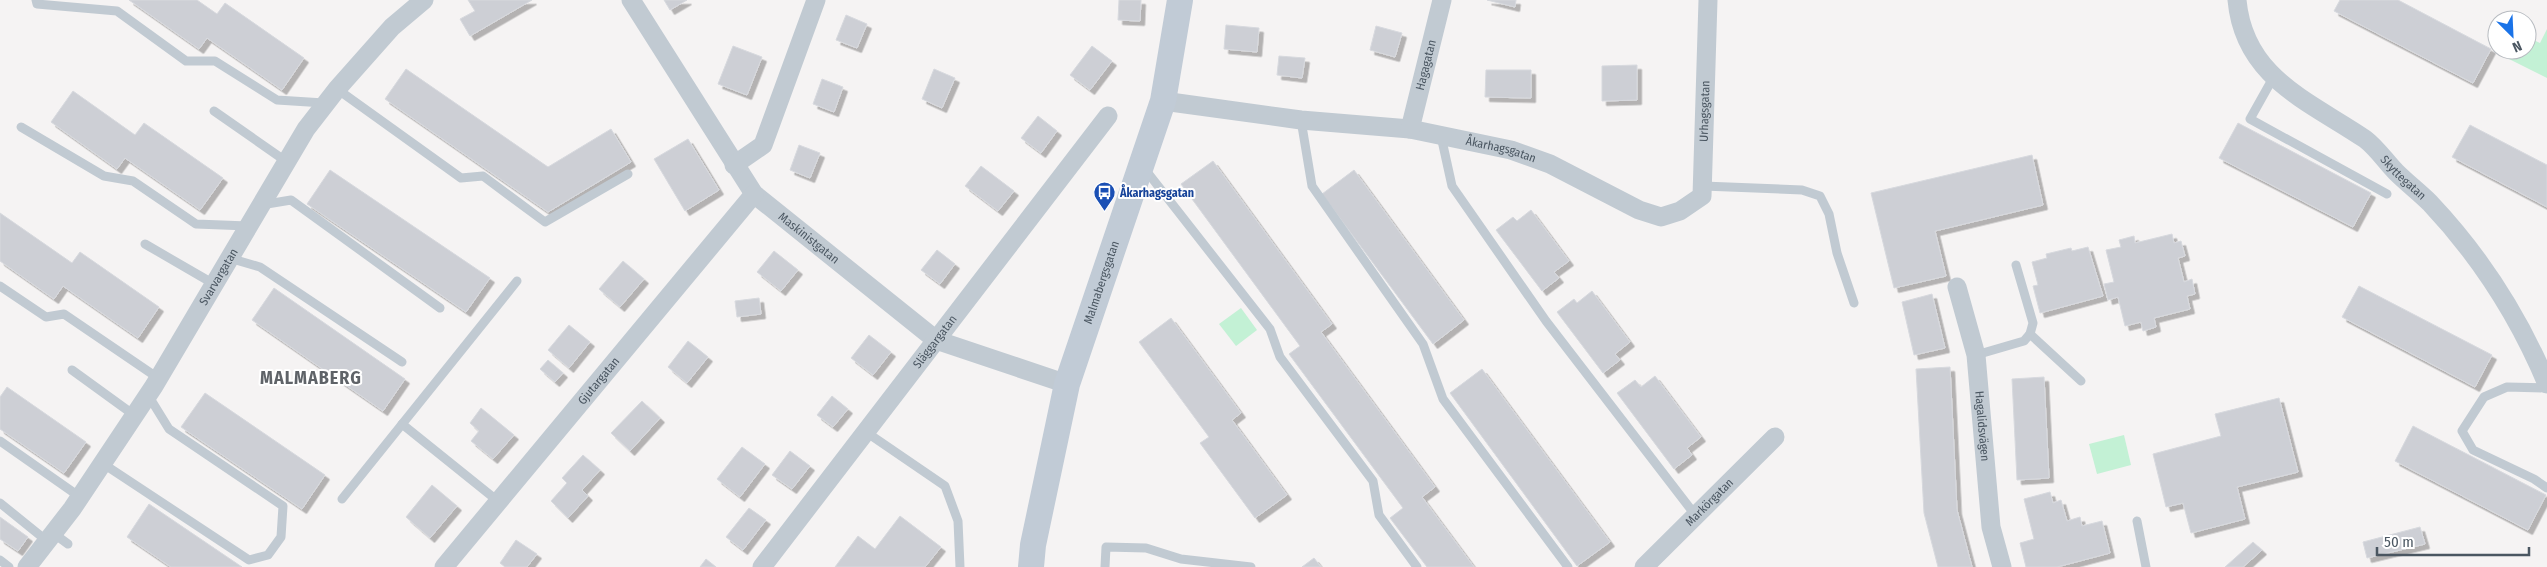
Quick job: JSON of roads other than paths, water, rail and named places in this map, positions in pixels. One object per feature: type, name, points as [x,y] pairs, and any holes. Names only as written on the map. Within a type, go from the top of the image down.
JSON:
[{"type":"main road","name":"Malmabergsgatan","points":[[1030,567],[1067,384],[1163,101],[1180,0]]},
{"type":"street","name":"Svarvargatan","points":[[27,567],[56,539],[80,497],[148,395],[306,129],[331,96],[392,27],[424,0]]},
{"type":"street","name":"Maskinistgatan","points":[[631,0],[754,194],[936,340],[1067,384]]},
{"type":"street","points":[[734,164],[763,145],[816,0]]},
{"type":"street","name":"Hagagatan","points":[[1410,129],[1442,0]]},
{"type":"street","name":"Urhagsgatan","points":[[1703,186],[1708,0]]},
{"type":"street","name":"Skyttegatan","points":[[2237,0],[2245,37],[2273,78],[2367,141],[2430,204],[2476,257],[2501,294],[2532,348],[2547,384]]},
{"type":"street","name":"Åkarhagsgatan","points":[[1163,101],[1300,120],[1410,129],[1511,150],[1550,164],[1639,210],[1661,217],[1680,211],[1702,196],[1703,186]]},
{"type":"street","name":"Släggargatan","points":[[762,567],[1108,116]]},
{"type":"street","name":"Gjutargatan","points":[[444,567],[754,194]]},
{"type":"street","name":"Hagalidsvägen","points":[[1957,287],[1976,355],[1991,527],[2002,567]]},
{"type":"street","name":"Markörgatan","points":[[1644,567],[1775,437]]},
{"type":"lane","points":[[36,0],[37,4],[117,11],[186,61],[215,61],[277,100],[331,96],[461,178],[483,176],[545,222],[628,174]]},
{"type":"lane","points":[[2273,78],[2250,118],[2387,194]]},
{"type":"lane","points":[[214,111],[287,162]]},
{"type":"lane","points":[[1300,120],[1312,186],[1423,344],[1443,399],[1568,567]]},
{"type":"lane","points":[[21,127],[104,176],[133,181],[196,224],[248,226]]},
{"type":"lane","points":[[1441,135],[1452,186],[1546,321],[1696,516]]},
{"type":"lane","points":[[1141,164],[1270,329],[1280,357],[1373,481],[1379,515],[1417,567]]},
{"type":"lane","points":[[1703,186],[1802,190],[1820,196],[1829,214],[1837,254],[1854,303]]},
{"type":"lane","points":[[261,205],[291,200],[440,308]]},
{"type":"lane","points":[[145,244],[214,284]]},
{"type":"lane","points":[[229,258],[260,267],[402,362]]},
{"type":"lane","points":[[1976,355],[2024,341],[2030,334],[2033,323],[2016,265]]},
{"type":"lane","points":[[342,499],[517,281]]},
{"type":"lane","points":[[0,286],[46,317],[64,314],[158,378]]},
{"type":"lane","points":[[2030,334],[2081,381]]},
{"type":"lane","points":[[72,370],[134,415]]},
{"type":"lane","points":[[2547,388],[2507,387],[2484,397],[2462,431],[2474,450],[2534,479],[2547,488]]},
{"type":"lane","points":[[102,463],[249,560],[268,555],[281,537],[283,506],[169,429],[148,395]]},
{"type":"lane","points":[[402,424],[499,502]]},
{"type":"lane","points":[[866,432],[945,486],[958,521],[960,567]]},
{"type":"lane","points":[[0,441],[80,497]]},
{"type":"lane","points":[[0,503],[56,539]]},
{"type":"lane","points":[[2137,522],[2146,567]]},
{"type":"lane","points":[[1105,567],[1106,547],[1146,548],[1181,558],[1251,567]]},
{"type":"lane","points":[[0,560],[9,567]]},
{"type":"place","name":"Åkarhagsgatan","points":[[1104,212]]},
{"type":"district","name":"MALMABERG","points":[[311,378]]}]
